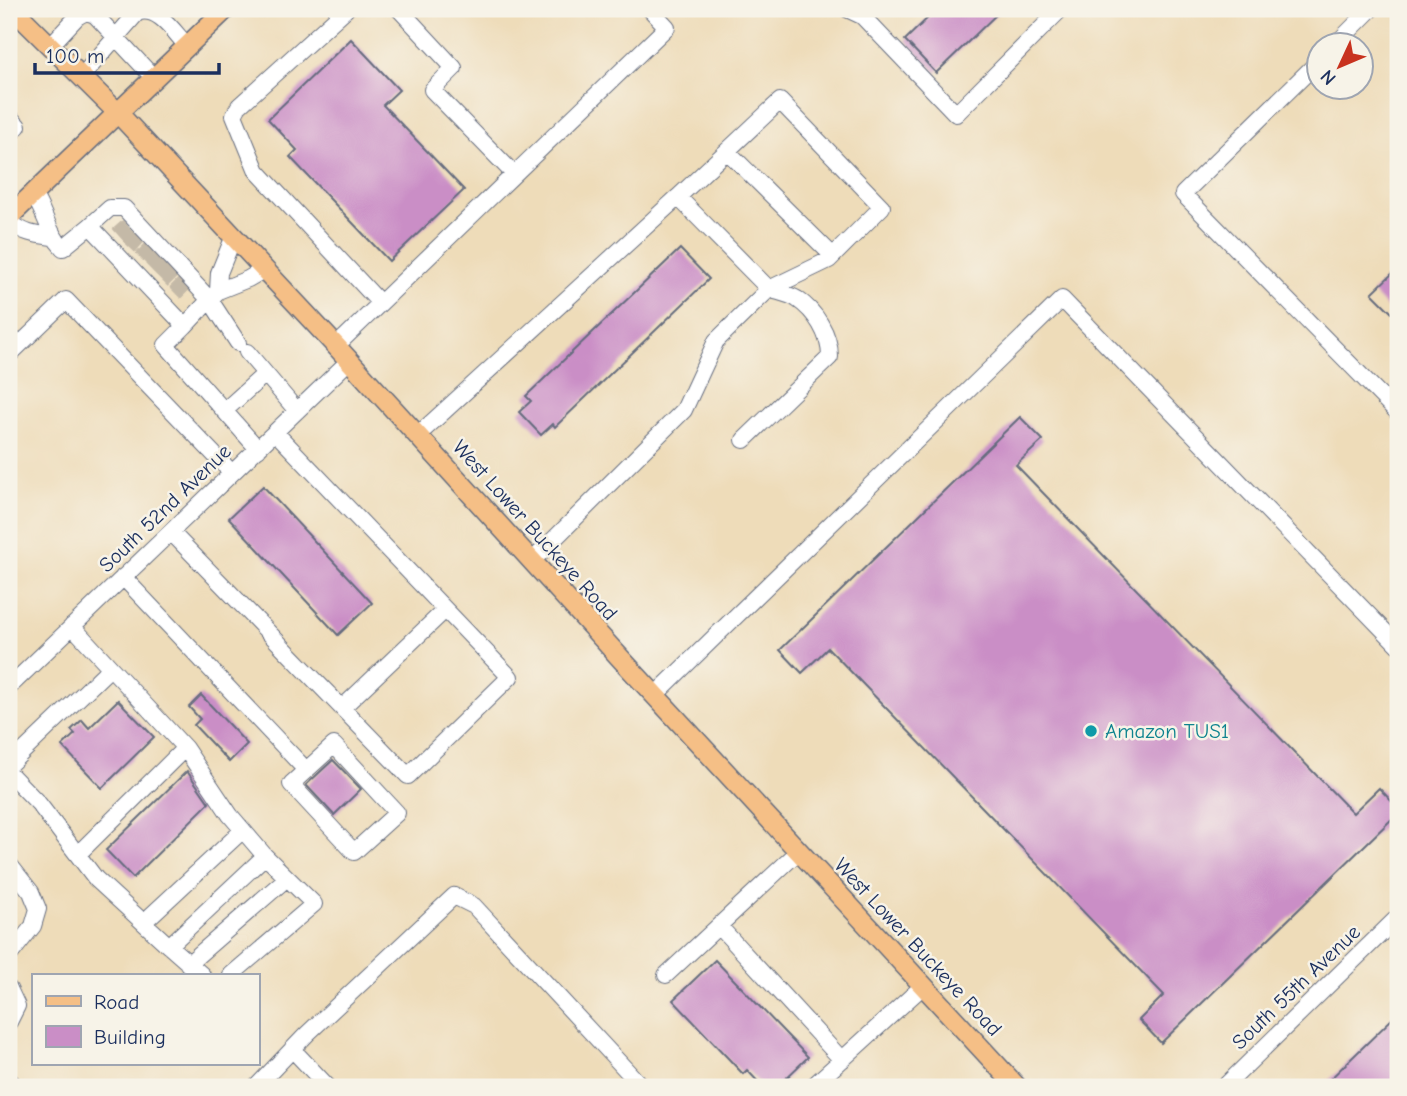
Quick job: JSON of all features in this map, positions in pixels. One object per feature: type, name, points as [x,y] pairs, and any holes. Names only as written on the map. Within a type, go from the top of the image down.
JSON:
[{"type":"main road","name":"West Lower Buckeye Road","points":[[13,9],[118,113],[265,269],[1017,1087]]},
{"type":"main road","points":[[9,219],[226,9]]},
{"type":"street","points":[[346,9],[239,106],[234,116],[257,171],[380,303]]},
{"type":"street","points":[[399,9],[454,68],[432,90],[514,174]]},
{"type":"street","name":"South 52nd Avenue","points":[[9,687],[297,411],[380,303],[667,27],[650,9]]},
{"type":"street","points":[[847,9],[866,13],[956,114],[1061,9]]},
{"type":"street","points":[[1348,32],[1371,9]]},
{"type":"street","points":[[82,76],[137,13],[145,10],[155,12],[187,46]]},
{"type":"street","points":[[50,46],[77,17],[86,12],[95,15],[117,36],[154,78]]},
{"type":"street","points":[[1306,74],[1183,194],[1398,413]]},
{"type":"street","points":[[418,435],[780,101],[882,206],[833,256],[769,289],[716,341],[684,410],[532,561]]},
{"type":"street","points":[[9,116],[18,126],[9,135]]},
{"type":"street","points":[[727,151],[833,256]]},
{"type":"street","points":[[33,194],[49,222],[51,237]]},
{"type":"street","points":[[678,197],[769,289],[796,298],[822,325],[830,342],[830,357],[744,440]]},
{"type":"street","points":[[9,219],[16,228],[33,235],[51,237],[63,248],[110,208],[124,208],[144,254],[178,290],[214,296]]},
{"type":"street","points":[[90,226],[144,254],[178,290],[185,326]]},
{"type":"street","points":[[234,236],[219,273],[214,296],[242,347],[297,411]]},
{"type":"street","points":[[258,449],[166,345],[214,296],[265,269]]},
{"type":"street","points":[[654,695],[1062,299],[1398,645]]},
{"type":"street","points":[[10,351],[66,300],[232,473]]},
{"type":"street","points":[[224,411],[265,374]]},
{"type":"street","points":[[171,532],[408,776],[510,677],[275,432]]},
{"type":"street","points":[[123,577],[306,770]]},
{"type":"street","points":[[342,708],[446,610]]},
{"type":"street","points":[[72,626],[185,748],[243,830],[265,856],[314,904],[232,974]]},
{"type":"street","points":[[9,765],[110,667]]},
{"type":"street","points":[[334,745],[397,813],[354,852],[291,785],[306,770],[334,745]]},
{"type":"street","points":[[78,854],[185,748]]},
{"type":"street","points":[[9,773],[39,804],[96,879],[201,974]]},
{"type":"street","points":[[144,922],[243,830]]},
{"type":"street","points":[[666,975],[799,851]]},
{"type":"street","points":[[169,946],[265,856]]},
{"type":"street","points":[[9,864],[31,892],[38,909],[33,926],[9,956]]},
{"type":"street","points":[[188,964],[287,878]]},
{"type":"street","points":[[256,1087],[292,1049],[454,896],[474,906],[642,1087]]},
{"type":"street","name":"South 55th Avenue","points":[[1224,1087],[1398,917]]},
{"type":"street","points":[[719,926],[842,1060]]},
{"type":"street","points":[[812,1087],[923,986]]},
{"type":"street","points":[[9,989],[17,1006],[9,1022]]},
{"type":"street","points":[[292,1049],[328,1087]]},
{"type":"street","points":[[9,1080],[16,1087]]},
{"type":"building","points":[[937,9],[1002,9],[936,73],[905,40]]},
{"type":"building","points":[[351,39],[399,90],[383,105],[464,190],[389,261],[290,157],[297,150],[268,119]]},
{"type":"building","points":[[680,249],[709,279],[555,427],[553,424],[541,435],[519,412],[531,401],[526,396]]},
{"type":"building","points":[[1398,268],[1398,319],[1372,293]]},
{"type":"building","name":"Amazon TUS1","points":[[1020,417],[1043,440],[1016,465],[1353,813],[1379,788],[1398,808],[1398,813],[1161,1043],[1139,1020],[1164,995],[828,648],[802,673],[780,650]]},
{"type":"building","points":[[263,486],[372,603],[338,635],[229,518]]},
{"type":"building","points":[[201,695],[247,744],[229,762],[194,725],[200,719],[189,707]]},
{"type":"building","points":[[118,700],[154,737],[102,788],[62,746],[75,734],[71,730],[82,720],[89,728]]},
{"type":"building","points":[[333,760],[361,789],[334,815],[306,785]]},
{"type":"building","points":[[187,771],[209,803],[133,878],[106,850]]},
{"type":"building","points":[[715,960],[808,1057],[777,1087],[763,1087],[747,1070],[743,1074],[673,1000]]},
{"type":"building","points":[[1398,1013],[1398,1087],[1322,1087]]},
{"type":"tunnel","points":[[118,235],[128,226]]},
{"type":"tunnel","points":[[129,247],[139,236]]},
{"type":"tunnel","points":[[141,259],[151,249]]},
{"type":"tunnel","points":[[151,270],[162,259]]},
{"type":"tunnel","points":[[162,281],[173,270]]},
{"type":"tunnel","points":[[175,293],[185,283]]},
{"type":"place","name":"Amazon TUS1","points":[[1091,731]]}]
